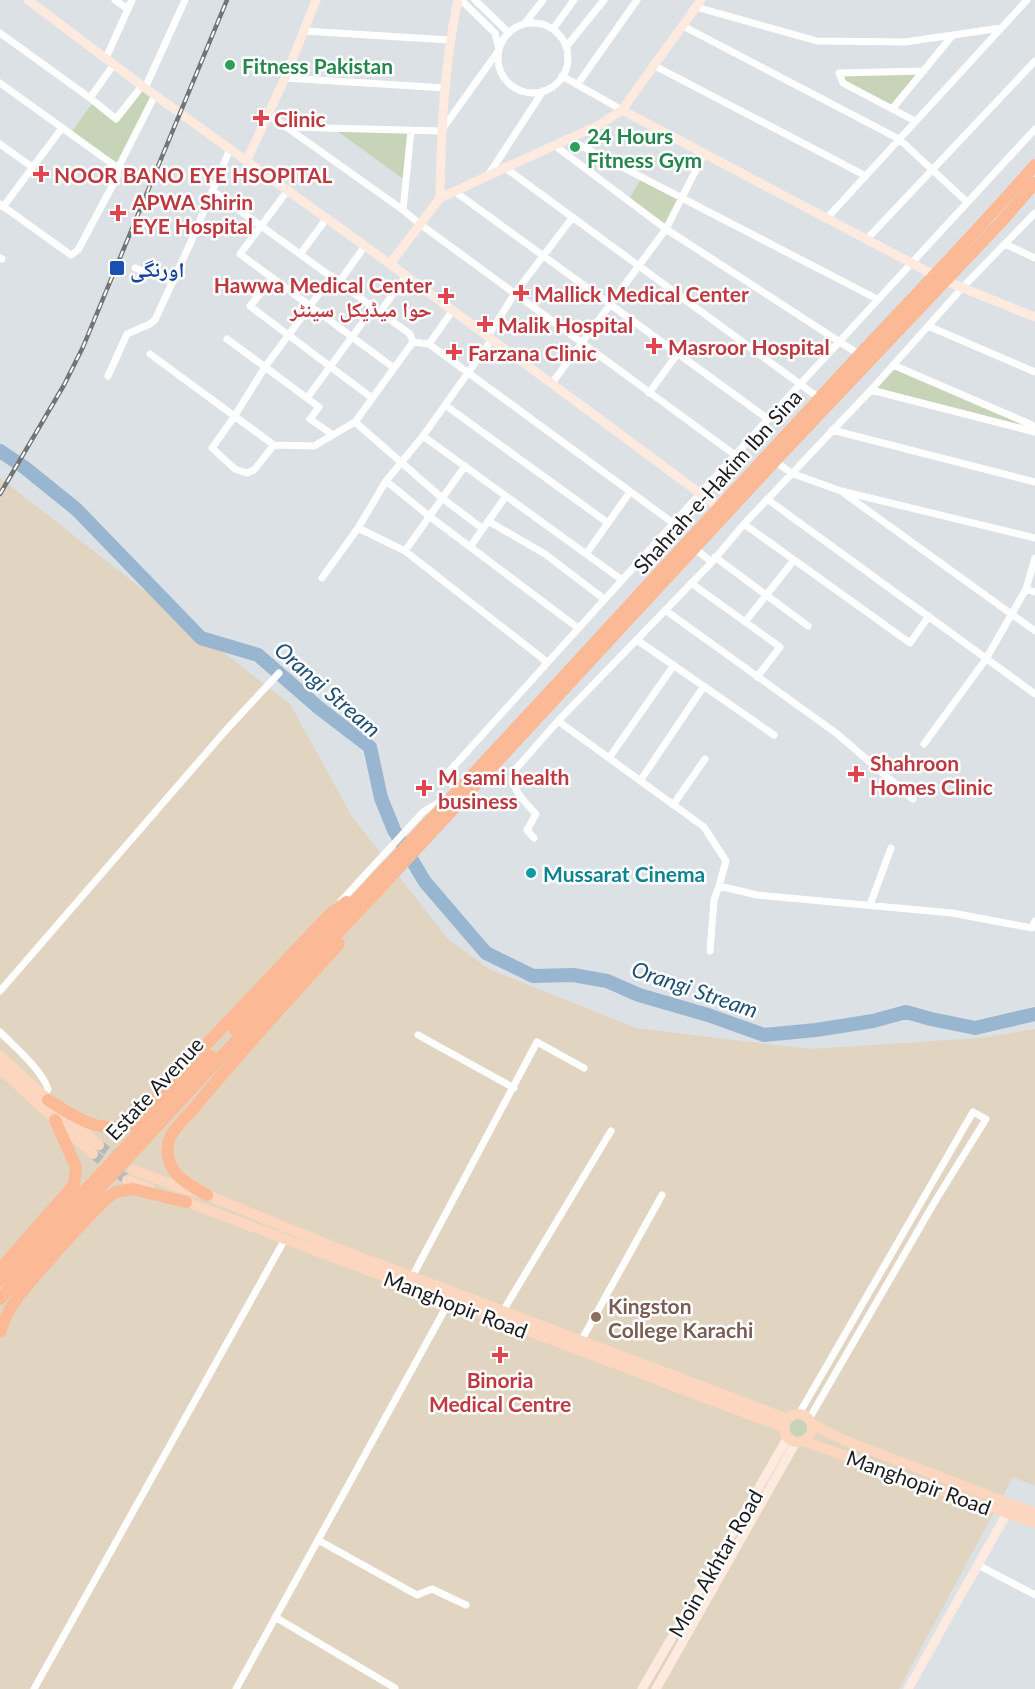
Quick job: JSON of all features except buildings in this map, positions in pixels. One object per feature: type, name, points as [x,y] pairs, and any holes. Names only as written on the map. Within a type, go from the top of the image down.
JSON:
[{"type":"highway","points":[[997,218],[1035,154]]},
{"type":"highway","name":"Shahrah-e-Hakim Ibn Sina","points":[[997,218],[1035,165]]},
{"type":"highway","name":"Shahrah-e-Hakim Ibn Sina","points":[[431,826],[695,549],[940,278],[997,218],[1035,183]]},
{"type":"highway","points":[[997,218],[1035,193]]},
{"type":"highway","name":"Shahrah-e-Hakim Ibn Sina","points":[[431,826],[458,790],[819,398],[940,278]]},
{"type":"highway","points":[[0,1299],[431,826]]},
{"type":"highway","points":[[46,1098],[78,1120],[106,1127],[130,1125],[333,917],[370,893]]},
{"type":"highway","points":[[207,1196],[178,1177],[170,1164],[167,1147],[169,1138],[215,1082],[345,937],[370,893]]},
{"type":"highway","name":"Estate Avenue","points":[[0,1281],[333,917]]},
{"type":"highway","points":[[149,1107],[144,1116],[144,1125],[151,1132],[160,1133],[215,1082]]},
{"type":"highway","points":[[0,1269],[74,1185],[76,1167],[55,1120]]},
{"type":"highway","points":[[0,1332],[18,1296],[64,1242],[107,1198],[116,1192],[132,1189],[186,1202]]},
{"type":"highway","points":[[12,1256],[64,1201],[75,1198],[82,1201],[85,1212],[64,1242]]},
{"type":"main road","points":[[0,1056],[46,1098],[96,1150],[55,1120],[0,1069]]},
{"type":"main road","points":[[134,1170],[581,1341],[797,1428]]},
{"type":"main road","name":"Manghopir Road","points":[[127,1180],[449,1302],[797,1428],[836,1436],[1035,1513]]},
{"type":"main road","name":"Manghopir Road","points":[[797,1428],[829,1451],[1035,1523]]},
{"type":"main road","points":[[829,1451],[826,1446],[827,1441],[836,1436]]},
{"type":"street","points":[[28,0],[154,95],[327,218],[720,507]]},
{"type":"street","points":[[115,0],[128,9]]},
{"type":"street","points":[[106,58],[132,0]]},
{"type":"street","points":[[0,33],[116,119],[144,87],[185,0]]},
{"type":"street","points":[[246,160],[285,78],[316,0]]},
{"type":"street","points":[[440,198],[441,131],[449,40],[460,0],[495,33],[499,50],[498,63],[507,81],[517,89],[528,92],[543,91],[554,85],[562,76],[568,59],[566,47],[562,38],[553,29],[545,25],[525,23]]},
{"type":"street","points":[[475,0],[509,33]]},
{"type":"street","points":[[441,131],[499,50],[504,37],[514,28],[525,23],[543,0]]},
{"type":"street","points":[[553,29],[574,0]]},
{"type":"street","points":[[566,47],[604,0]]},
{"type":"street","points":[[578,85],[638,0]]},
{"type":"street","points":[[827,218],[1027,0]]},
{"type":"street","points":[[390,264],[440,198],[602,124],[622,110],[699,3],[817,41],[905,42],[1002,28]]},
{"type":"street","points":[[683,26],[899,139],[967,202]]},
{"type":"street","points":[[304,31],[449,40]]},
{"type":"street","points":[[892,109],[952,36]]},
{"type":"street","points":[[866,240],[1035,61]]},
{"type":"street","points":[[90,98],[114,64]]},
{"type":"street","points":[[653,65],[866,176]]},
{"type":"street","points":[[915,121],[843,83],[839,73],[924,71]]},
{"type":"street","points":[[562,76],[912,264],[962,288],[1035,317]]},
{"type":"street","points":[[285,78],[446,88]]},
{"type":"street","points":[[0,83],[118,168]]},
{"type":"street","points":[[489,174],[543,91]]},
{"type":"street","points":[[62,128],[2,205],[71,255],[78,250],[117,177],[118,168],[154,95]]},
{"type":"street","points":[[268,114],[403,210],[735,454]]},
{"type":"street","points":[[286,127],[441,131]]},
{"type":"street","points":[[333,917],[423,812],[458,790],[446,779],[446,775],[735,454],[1035,129]]},
{"type":"street","points":[[403,210],[411,130]]},
{"type":"street","points":[[568,139],[877,299]]},
{"type":"street","points":[[0,144],[32,167]]},
{"type":"street","points":[[554,145],[666,229],[860,355]]},
{"type":"street","points":[[108,376],[127,334],[155,320],[230,149]]},
{"type":"street","points":[[552,383],[666,229],[704,154]]},
{"type":"street","points":[[504,167],[819,398]]},
{"type":"street","points":[[288,190],[240,254],[394,368]]},
{"type":"street","points":[[213,191],[377,309],[410,334],[413,342]]},
{"type":"street","points":[[454,191],[768,419]]},
{"type":"street","points":[[534,837],[527,827],[536,814],[521,797],[513,783],[514,771],[558,721],[713,560],[767,499],[871,390],[962,288],[1035,213]]},
{"type":"street","points":[[301,253],[327,218]]},
{"type":"street","points":[[322,578],[358,528],[386,481],[423,436],[468,373],[515,293],[572,218]]},
{"type":"street","points":[[1005,244],[1035,258]]},
{"type":"street","points":[[339,282],[365,246]]},
{"type":"street","points":[[135,268],[173,282]]},
{"type":"street","points":[[274,445],[250,472],[238,471],[212,448],[265,367],[332,276]]},
{"type":"street","points":[[307,398],[352,337],[406,276]]},
{"type":"street","points":[[273,278],[250,306],[372,398]]},
{"type":"street","points":[[429,344],[453,310]]},
{"type":"street","points":[[928,326],[1035,372]]},
{"type":"street","points":[[227,339],[319,407],[310,419],[333,435]]},
{"type":"street","points":[[413,342],[429,344],[673,524]]},
{"type":"street","points":[[150,354],[274,445],[314,446],[355,422],[413,342]]},
{"type":"street","points":[[649,393],[678,353]]},
{"type":"street","points":[[893,365],[1030,424],[1035,430]]},
{"type":"street","points":[[871,390],[1035,430]]},
{"type":"street","points":[[445,405],[608,523]]},
{"type":"street","points":[[355,422],[442,498],[483,529]]},
{"type":"street","points":[[832,430],[1035,482]]},
{"type":"street","points":[[423,436],[622,580]]},
{"type":"street","points":[[775,461],[791,474],[841,491],[1035,538]]},
{"type":"street","points":[[405,551],[465,466]]},
{"type":"street","points":[[386,481],[578,628]]},
{"type":"street","points":[[841,491],[1035,631]]},
{"type":"street","points":[[586,554],[630,492]]},
{"type":"street","points":[[470,547],[506,496]]},
{"type":"street","points":[[767,499],[1035,694]]},
{"type":"street","points":[[488,521],[545,554],[604,599]]},
{"type":"street","points":[[744,524],[910,643],[929,616]]},
{"type":"street","points":[[358,528],[405,551],[547,662]]},
{"type":"street","points":[[695,549],[766,595],[808,626]]},
{"type":"street","points":[[924,744],[986,659],[1026,589],[1035,558]]},
{"type":"street","points":[[745,622],[794,560]]},
{"type":"street","points":[[691,583],[780,647],[757,677]]},
{"type":"street","points":[[1026,589],[1035,592]]},
{"type":"street","points":[[664,610],[836,733],[913,799]]},
{"type":"street","points":[[637,640],[774,735]]},
{"type":"street","points":[[609,758],[674,665]]},
{"type":"street","points":[[1,988],[227,729],[279,673]]},
{"type":"street","points":[[640,780],[704,687]]},
{"type":"street","points":[[558,721],[704,827],[726,861],[714,900],[710,951]]},
{"type":"street","points":[[673,805],[705,759]]},
{"type":"street","points":[[870,905],[891,848]]},
{"type":"street","points":[[719,886],[757,895],[952,913],[1032,928],[1035,921]]},
{"type":"street","points":[[0,1032],[46,1084],[48,1089],[46,1098]]},
{"type":"street","points":[[418,1035],[514,1088]]},
{"type":"street","points":[[412,1277],[537,1042],[584,1068]]},
{"type":"street","points":[[973,1112],[986,1119],[934,1203],[797,1428],[973,1112]]},
{"type":"street","points":[[503,1311],[611,1131]]},
{"type":"street","points":[[581,1341],[662,1195]]},
{"type":"street","points":[[924,1197],[934,1203]]},
{"type":"street","points":[[34,1689],[285,1239]]},
{"type":"street","points":[[236,1689],[449,1302]]},
{"type":"street","name":"Moin Akhtar Road","points":[[642,1689],[797,1428]]},
{"type":"street","name":"Moin Akhtar Road","points":[[656,1689],[797,1428]]},
{"type":"street","points":[[908,1689],[1007,1513]]},
{"type":"street","points":[[318,1540],[417,1595],[432,1589],[466,1605]]},
{"type":"street","points":[[978,1564],[1035,1595]]},
{"type":"street","points":[[275,1617],[395,1688]]},
{"type":"street","points":[[673,1636],[683,1642]]},
{"type":"shaded area","points":[[0,478],[290,704],[353,818],[448,939],[489,969],[636,1028],[810,1049],[980,1038],[1035,1029],[1035,1486],[1013,1477],[899,1689],[0,1689]]},
{"type":"green space","points":[[924,71],[892,109],[843,83],[839,73]]},
{"type":"green space","points":[[142,86],[155,95],[118,168],[70,134],[94,101],[116,119]]},
{"type":"green space","points":[[333,128],[411,130],[406,181]]},
{"type":"green space","points":[[642,177],[682,197],[666,229],[628,201]]},
{"type":"green space","points":[[894,368],[1019,421],[1018,425],[877,388]]},
{"type":"green space","points":[[799,1419],[806,1422],[809,1429],[806,1436],[799,1439],[792,1436],[789,1429],[792,1422]]},
{"type":"waterway","name":"Orangi Stream","points":[[0,451],[24,467],[76,509],[201,638],[258,655],[319,708],[370,747],[381,798],[394,830],[425,882],[486,953],[533,976],[573,975],[607,981],[639,995],[708,1015],[764,1035],[873,1021],[906,1012],[975,1028],[1035,1014]]},
{"type":"tunnel","points":[[99,1145],[123,1162]]},
{"type":"tunnel","points":[[93,1154],[127,1180]]},
{"type":"railway","points":[[0,494],[64,385],[83,347],[227,0]]},
{"type":"place","name":"Fitness Pakistan","points":[[230,65]]},
{"type":"place","name":"Clinic","points":[[261,118]]},
{"type":"place","name":"24 Hours Fitness Gym","points":[[575,147]]},
{"type":"place","name":"NOOR BANO EYE HSOPITAL","points":[[41,174]]},
{"type":"place","name":"APWA Shirin EYE Hospital","points":[[118,213]]},
{"type":"place","name":"اورنگی","points":[[117,268]]},
{"type":"place","name":"Mallick Medical Center","points":[[521,293]]},
{"type":"place","name":"Hawwa Medical Center حوا میڈیکل سینٹر","points":[[446,296]]},
{"type":"place","name":"Malik Hospital","points":[[485,324]]},
{"type":"place","name":"Masroor Hospital","points":[[654,346]]},
{"type":"place","name":"Farzana Clinic","points":[[454,352]]},
{"type":"place","name":"Shahroon Homes Clinic","points":[[856,774]]},
{"type":"place","name":"M sami health business","points":[[424,788]]},
{"type":"place","name":"Mussarat Cinema","points":[[531,873]]},
{"type":"place","name":"Kingston College Karachi","points":[[596,1317]]},
{"type":"place","name":"Binoria Medical Centre","points":[[500,1355]]}]
